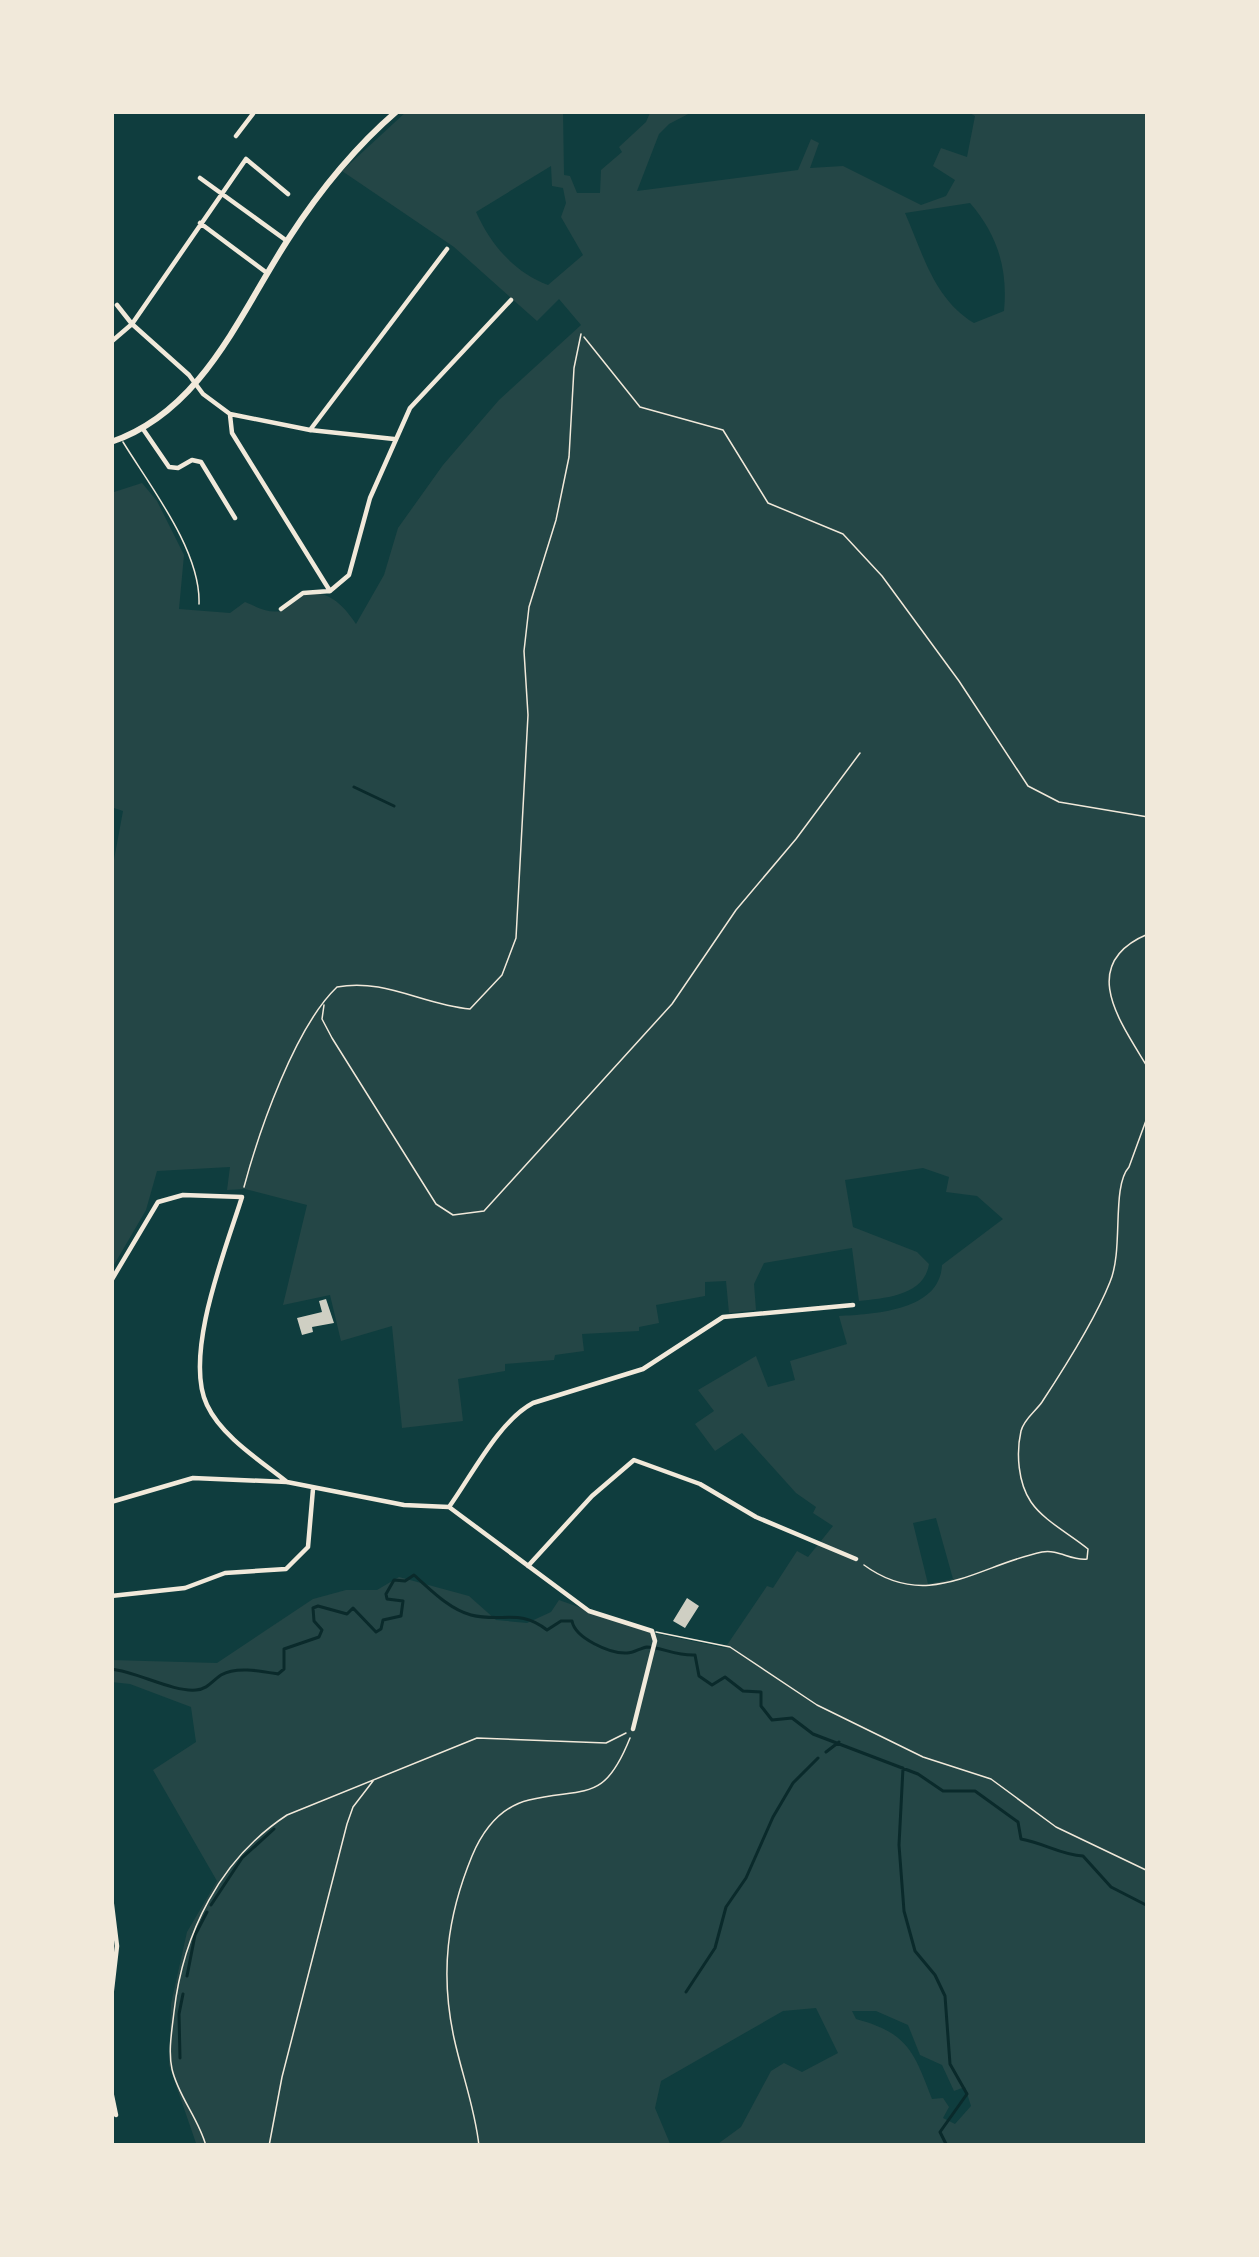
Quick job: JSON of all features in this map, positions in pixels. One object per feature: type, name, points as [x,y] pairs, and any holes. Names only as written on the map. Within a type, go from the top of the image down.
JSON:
[{"type":"street","points":[[236,136],[255,111]]},
{"type":"street","points":[[111,442],[141,430],[196,386],[287,241],[344,163],[397,111]]},
{"type":"street","points":[[111,342],[132,324],[246,159],[288,194]]},
{"type":"street","points":[[200,178],[287,241]]},
{"type":"street","points":[[200,223],[267,273]]},
{"type":"street","points":[[310,430],[447,249]]},
{"type":"street","points":[[280,609],[303,593],[330,591],[349,575],[370,498],[410,407],[511,300]]},
{"type":"street","points":[[117,305],[196,386],[230,413],[310,430],[394,440]]},
{"type":"street","points":[[230,413],[232,433],[330,591]]},
{"type":"street","points":[[141,430],[169,467],[201,462],[236,518]]},
{"type":"street","points":[[111,1280],[158,1202],[199,1194],[242,1197],[206,1325],[203,1394],[221,1425],[287,1482]]},
{"type":"street","points":[[449,1507],[506,1424],[533,1402],[643,1369],[723,1317],[854,1305]]},
{"type":"street","points":[[528,1566],[592,1496],[634,1460],[700,1484],[756,1517],[856,1559]]},
{"type":"street","points":[[111,1502],[193,1478],[287,1482],[404,1505],[449,1507],[589,1611],[652,1631],[656,1641],[633,1729]]},
{"type":"street","points":[[111,1596],[185,1588],[225,1574],[286,1569],[308,1547],[314,1489]]},
{"type":"street","points":[[111,1897],[116,1946],[111,1998]]},
{"type":"street","points":[[111,2091],[116,2115]]},
{"type":"lane","points":[[121,439],[181,541],[200,587],[199,604]]},
{"type":"lane","points":[[652,1631],[730,1646],[817,1705],[923,1757],[991,1779],[1056,1827],[1148,1871]]},
{"type":"path","points":[[242,1197],[264,1122],[310,1020],[337,987],[381,985],[446,1007],[470,1010],[502,975],[515,938],[527,751],[526,628],[569,458],[580,334],[640,407],[723,430],[768,502],[795,517],[823,522],[862,553],[959,681],[1028,785],[1059,802],[1148,817]]},
{"type":"path","points":[[324,999],[322,1019],[332,1038],[427,1193],[444,1213],[484,1210],[672,1004],[736,910],[860,753]]},
{"type":"path","points":[[1148,934],[1121,948],[1108,984],[1114,1012],[1148,1069]]},
{"type":"path","points":[[856,1559],[879,1576],[930,1586],[1056,1550],[1087,1559],[1088,1549],[1031,1502],[1020,1474],[1020,1439],[1022,1425],[1040,1405],[1109,1285],[1118,1257],[1124,1172],[1148,1115]]},
{"type":"path","points":[[206,2146],[171,2064],[176,2000],[191,1933],[236,1858],[262,1832],[287,1815],[477,1738],[606,1743],[633,1729]]},
{"type":"path","points":[[479,2146],[447,1996],[448,1923],[458,1892],[491,1823],[505,1810],[529,1800],[595,1790],[615,1769],[633,1729]]},
{"type":"path","points":[[269,2146],[347,1824],[353,1807],[375,1778]]},
{"type":"shaded area","points":[[407,111],[563,111],[564,175],[570,176],[577,193],[600,193],[601,170],[622,152],[619,147],[650,113],[694,111],[659,134],[637,191],[798,170],[811,139],[819,143],[810,168],[843,166],[921,205],[946,196],[955,180],[933,166],[941,148],[967,157],[975,116],[966,111],[1148,111],[1148,2146],[715,2146],[741,2127],[771,2071],[784,2063],[802,2072],[838,2053],[816,2008],[783,2011],[661,2081],[655,2108],[671,2146],[197,2146],[169,2065],[171,2004],[187,1932],[217,1881],[153,1770],[196,1742],[191,1707],[130,1684],[111,1682],[111,1660],[217,1663],[313,1599],[346,1590],[377,1590],[399,1577],[469,1596],[496,1620],[527,1623],[551,1612],[559,1600],[648,1632],[725,1648],[797,1551],[808,1557],[833,1526],[813,1513],[816,1507],[796,1493],[742,1433],[715,1451],[695,1424],[714,1411],[698,1390],[756,1356],[768,1387],[795,1380],[790,1361],[847,1344],[839,1316],[886,1311],[918,1301],[938,1280],[942,1265],[1003,1219],[977,1196],[946,1192],[949,1177],[923,1168],[845,1180],[853,1227],[917,1252],[929,1264],[926,1275],[912,1289],[859,1301],[852,1248],[764,1263],[754,1284],[756,1310],[729,1313],[726,1281],[705,1282],[705,1296],[656,1305],[659,1323],[639,1327],[639,1331],[582,1334],[584,1351],[555,1355],[554,1360],[505,1364],[505,1371],[458,1379],[463,1421],[402,1428],[392,1326],[341,1341],[330,1295],[283,1305],[307,1205],[245,1189],[227,1190],[230,1167],[157,1171],[146,1210],[111,1270],[111,876],[123,811],[111,807],[111,493],[142,483],[157,501],[184,555],[179,609],[230,613],[245,602],[279,611],[300,597],[318,594],[340,604],[356,624],[384,575],[398,528],[443,465],[499,400],[581,325],[559,299],[537,321],[454,247],[342,171]],"holes":[[[551,166],[552,186],[563,188],[566,203],[561,217],[583,255],[548,285],[505,256],[476,212]],[[970,203],[999,254],[1004,311],[974,323],[960,313],[931,274],[905,213]],[[936,1518],[953,1579],[928,1584],[913,1523]],[[852,2011],[876,2011],[908,2025],[920,2055],[942,2065],[954,2091],[965,2087],[971,2106],[955,2124],[943,2118],[949,2107],[943,2098],[932,2099],[907,2047],[887,2031],[856,2019]]]},
{"type":"building","points":[[326,1299],[334,1323],[312,1327],[313,1332],[302,1335],[297,1318],[322,1312],[319,1301]]},
{"type":"building","points":[[687,1598],[699,1606],[685,1628],[673,1621]]},
{"type":"waterway","points":[[354,787],[394,806]]},
{"type":"waterway","points":[[111,1669],[187,1690],[204,1688],[234,1671],[278,1674],[284,1669],[284,1649],[319,1637],[322,1630],[314,1621],[313,1608],[347,1614],[353,1608],[376,1632],[383,1620],[401,1616],[403,1601],[387,1599],[386,1594],[394,1580],[405,1581],[414,1575],[448,1604],[471,1615],[519,1618],[547,1630],[561,1621],[572,1621],[586,1639],[612,1651],[630,1653],[647,1647],[695,1655],[699,1676],[712,1685],[725,1677],[743,1691],[761,1692],[761,1706],[772,1720],[792,1718],[813,1734],[918,1774],[943,1791],[975,1791],[1018,1822],[1021,1839],[1083,1856],[1111,1887],[1148,1906]]},
{"type":"waterway","points":[[826,1752],[839,1742]]},
{"type":"waterway","points":[[686,1992],[715,1948],[726,1907],[746,1878],[773,1817],[793,1783],[818,1758]]},
{"type":"waterway","points":[[903,1768],[899,1845],[904,1911],[915,1951],[945,1996],[950,2064],[967,2094],[940,2132],[947,2146]]},
{"type":"waterway","points":[[211,1905],[242,1858],[274,1829]]},
{"type":"waterway","points":[[187,1976],[195,1935],[207,1912]]},
{"type":"waterway","points":[[180,2058],[183,1994]]}]
